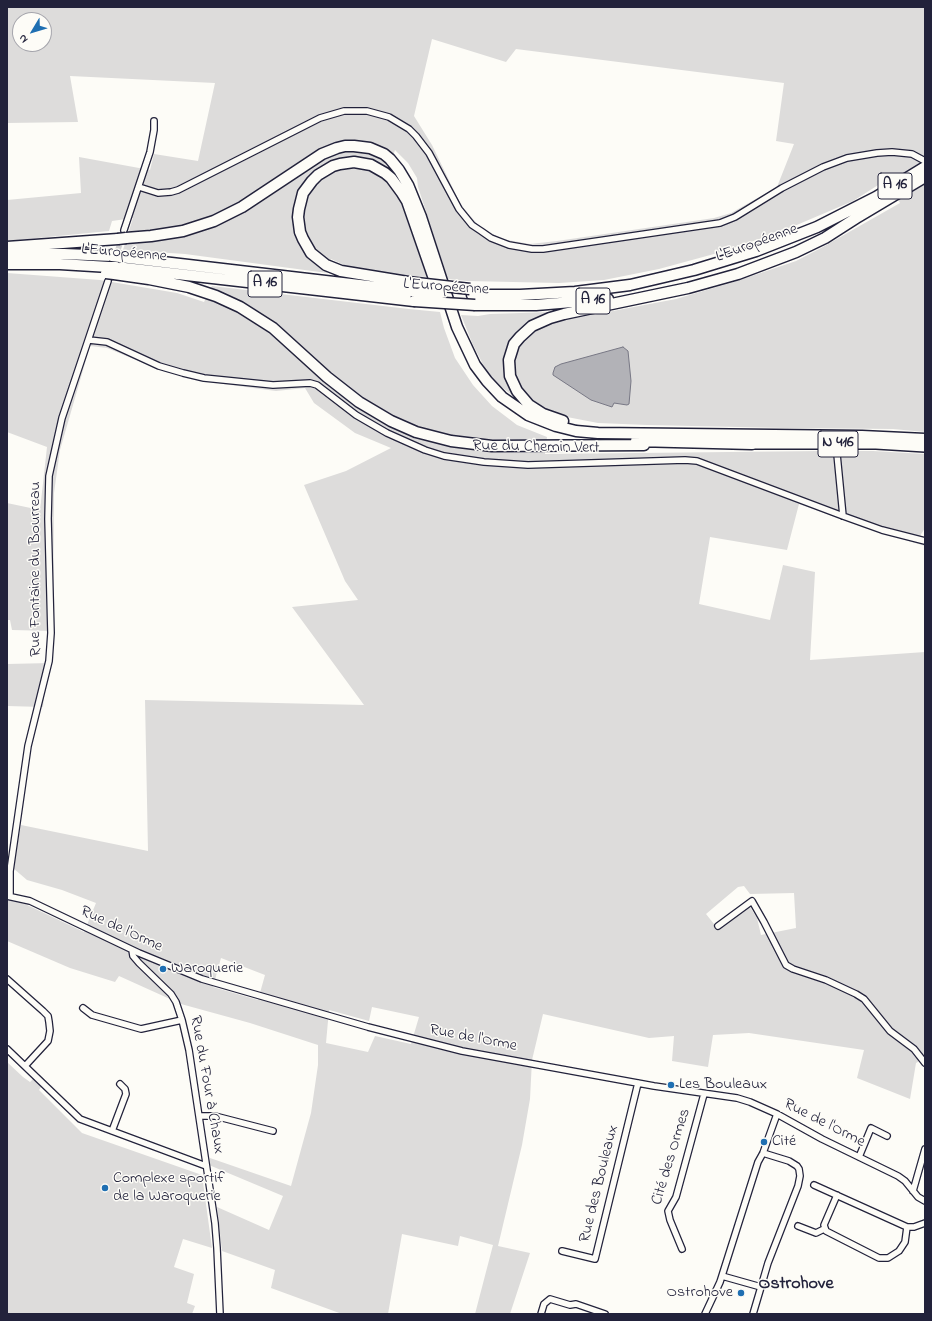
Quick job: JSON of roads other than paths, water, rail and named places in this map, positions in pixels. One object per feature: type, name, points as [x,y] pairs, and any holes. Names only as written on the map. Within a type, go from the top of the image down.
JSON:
[{"type":"highway","points":[[7,247],[123,236],[151,236],[183,231],[214,221],[242,207],[322,154],[345,146],[370,148],[384,154],[390,159],[404,177],[421,217],[464,344],[480,373],[502,397],[528,415],[546,423],[566,429],[613,434],[862,436],[925,439]]},
{"type":"highway","points":[[409,286],[341,271],[326,265],[312,253],[303,239],[298,217],[304,193],[312,180],[318,174],[332,166],[347,162],[362,163],[371,165],[385,173],[397,185],[411,211],[462,356],[474,376],[485,390],[514,415],[540,428],[573,437],[617,441],[752,444]]},
{"type":"highway","name":"A 16","points":[[865,209],[925,167]]},
{"type":"highway","name":"A 16","points":[[865,209],[925,177]]},
{"type":"highway","name":"L'Européenne","points":[[7,254],[64,254],[116,257],[471,292],[596,290],[663,278],[743,256],[865,209]]},
{"type":"highway","name":"L'Européenne","points":[[7,265],[60,264],[111,273],[414,301],[475,306],[528,306],[585,302],[632,295],[688,283],[727,272],[786,251],[819,237],[865,209]]},
{"type":"highway","points":[[692,435],[599,428],[562,421],[544,414],[529,405],[512,384],[509,360],[514,344],[526,331],[540,322],[550,318],[688,288],[726,278],[779,259],[825,238],[865,209]]},
{"type":"highway","points":[[111,273],[189,287],[216,296],[240,307],[273,328],[327,377],[359,402],[390,421],[427,436],[464,444],[498,446],[718,443]]},
{"type":"highway","name":"N 416","points":[[752,444],[876,444],[925,447]]},
{"type":"street","points":[[139,187],[158,193],[178,190],[320,118],[344,111],[367,111],[389,117],[409,129],[416,136],[429,153],[458,209],[472,224],[491,238],[509,245],[532,249],[543,249],[720,223],[735,217],[782,188],[823,167],[847,158],[892,152],[912,154],[925,161]]},
{"type":"street","points":[[123,236],[152,142],[154,121]]},
{"type":"street","name":"Rue Fontaine du Bourreau","points":[[9,896],[10,871],[29,742],[49,661],[51,633],[47,505],[49,476],[62,418],[111,273]]},
{"type":"street","name":"Rue du Chemin Vert","points":[[89,340],[107,342],[164,368],[204,378],[273,385],[310,383],[317,385],[356,415],[387,433],[444,456],[464,460],[528,465],[697,461],[882,530],[925,541]]},
{"type":"street","points":[[836,444],[843,516]]},
{"type":"street","name":"Rue de l'Orme","points":[[9,896],[30,902],[132,950],[216,984],[331,1017],[441,1047],[638,1083],[743,1100],[756,1104],[822,1139],[900,1177],[918,1197],[925,1200]]},
{"type":"street","points":[[718,926],[752,901],[786,964],[793,970],[826,980],[864,999],[890,1031],[914,1049],[925,1063]]},
{"type":"street","name":"Rue du Four à Chaux","points":[[132,950],[132,954],[139,963],[171,994],[178,1005],[182,1020],[189,1050],[218,1248],[220,1314]]},
{"type":"street","points":[[7,979],[45,1012],[49,1022],[50,1031],[48,1041],[25,1066]]},
{"type":"street","points":[[83,1008],[90,1014],[141,1029],[182,1020]]},
{"type":"street","points":[[7,1049],[80,1119],[206,1166]]},
{"type":"street","name":"Rue des Bouleaux","points":[[562,1251],[595,1259],[638,1083]]},
{"type":"street","points":[[112,1131],[126,1094],[125,1089],[120,1084]]},
{"type":"street","name":"Cité des Ormes","points":[[682,1249],[670,1220],[668,1211],[676,1197],[704,1094]]},
{"type":"street","points":[[705,1314],[722,1276],[758,1162],[763,1153],[777,1114]]},
{"type":"street","points":[[199,1116],[215,1116],[273,1131]]},
{"type":"street","points":[[859,1157],[871,1128],[886,1136]]},
{"type":"street","points":[[913,1191],[925,1149]]},
{"type":"street","points":[[753,1314],[768,1262],[800,1180],[799,1169],[794,1164],[763,1153]]},
{"type":"street","points":[[814,1185],[907,1227],[914,1227],[925,1223]]},
{"type":"street","points":[[798,1226],[815,1233],[818,1233],[824,1229],[824,1225],[837,1195]]},
{"type":"street","points":[[824,1229],[828,1233],[882,1259],[893,1256],[899,1251],[905,1242],[907,1227]]},
{"type":"street","points":[[722,1276],[761,1287]]},
{"type":"street","points":[[541,1314],[546,1301],[552,1299],[570,1305],[578,1304],[605,1314]]},
{"type":"tunnel","points":[[115,258],[122,238]]},
{"type":"place","name":"Waroquerie","points":[[163,969]]},
{"type":"place","name":"Les Bouleaux","points":[[671,1085]]},
{"type":"place","name":"Cité","points":[[764,1142]]},
{"type":"place","name":"Complexe sportif de la Waroquerie","points":[[105,1188]]},
{"type":"place","name":"Ostrohove","points":[[741,1293]]},
{"type":"district","name":"Ostrohove","points":[[796,1285]]}]
